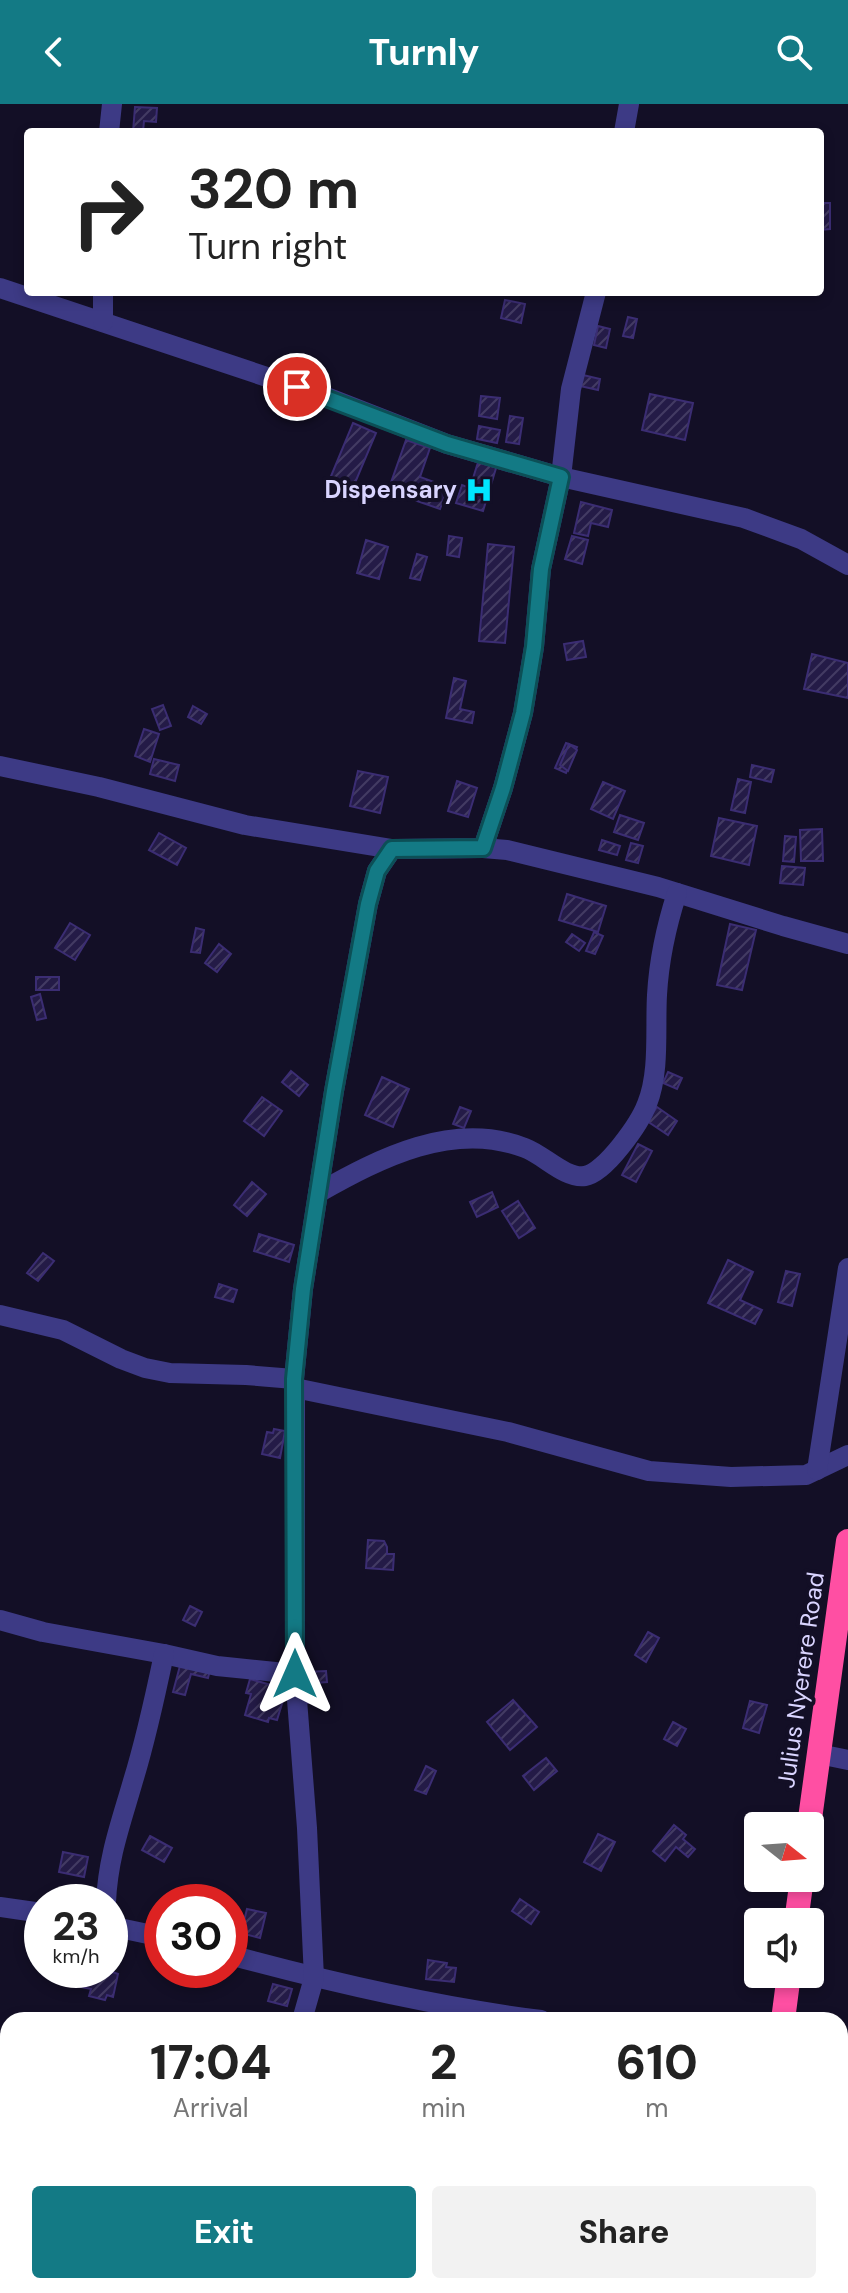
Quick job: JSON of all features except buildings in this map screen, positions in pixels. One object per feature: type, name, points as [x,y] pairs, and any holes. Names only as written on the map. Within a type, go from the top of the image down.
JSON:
[{"type":"highway","name":"Julius Nyerere Road","points":[[811,1812],[848,1541]]},
{"type":"highway","points":[[784,2012],[787,1988]]},
{"type":"street","points":[[109,128],[112,104]]},
{"type":"street","points":[[625,128],[629,104]]},
{"type":"street","points":[[0,288],[24,296]]},
{"type":"street","points":[[24,296],[324,396],[447,444],[561,477],[744,518],[801,539],[848,565]]},
{"type":"street","points":[[103,296],[103,322]]},
{"type":"street","points":[[483,848],[523,713],[534,647],[541,569],[561,477],[571,389],[595,296]]},
{"type":"street","points":[[0,766],[99,787],[245,825],[392,849],[507,850],[677,893],[848,944]]},
{"type":"street","points":[[304,2012],[314,1978],[295,1674],[295,1384],[303,1289],[318,1193],[356,972],[377,871],[378,861],[369,844]]},
{"type":"street","points":[[377,871],[392,849]]},
{"type":"street","points":[[318,1193],[380,1159],[414,1146],[449,1140],[503,1140],[542,1156],[560,1170],[584,1177],[604,1166],[647,1107],[654,1082],[659,960],[677,893]]},
{"type":"street","points":[[817,1470],[848,1268]]},
{"type":"street","points":[[0,1315],[63,1330],[145,1368],[170,1373],[246,1375],[295,1384],[508,1432],[649,1471],[731,1477],[806,1475],[848,1455]]},
{"type":"street","points":[[0,1620],[43,1632],[217,1666],[295,1674]]},
{"type":"street","points":[[107,1884],[114,1842],[149,1726],[164,1654]]},
{"type":"street","points":[[819,1754],[848,1760]]},
{"type":"street","points":[[0,1907],[24,1910]]},
{"type":"street","points":[[248,1960],[314,1978],[471,2012]]},
{"type":"place","name":"Dispensary","points":[[479,490]]},
{"type":"route","points":[[295,1674],[294,1379],[303,1289],[368,904],[377,871],[392,849],[483,848],[523,713],[534,647],[541,569],[561,477],[447,444],[297,387]]}]
